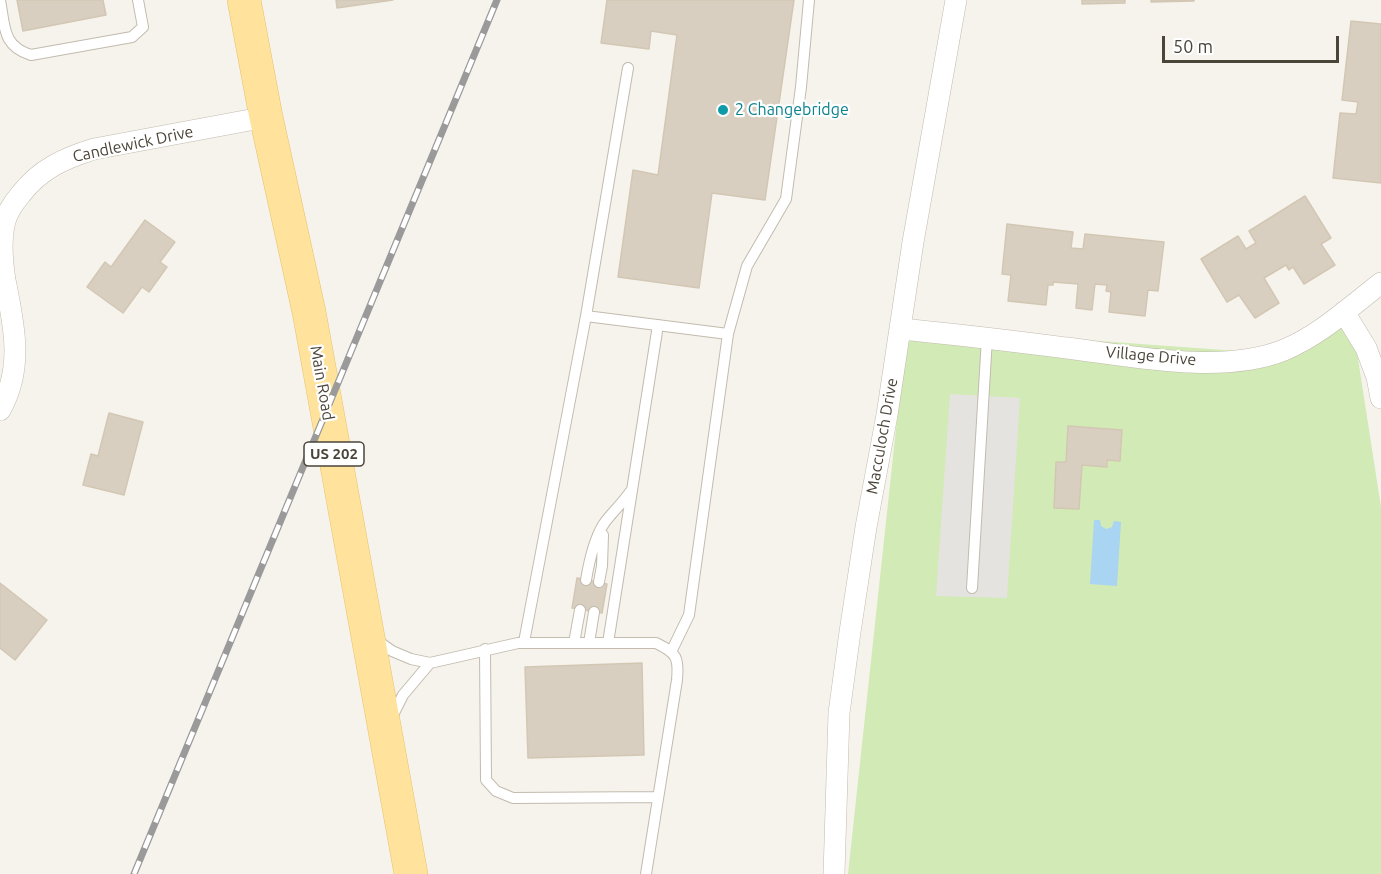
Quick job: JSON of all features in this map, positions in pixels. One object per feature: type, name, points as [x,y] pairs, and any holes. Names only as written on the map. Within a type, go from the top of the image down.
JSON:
[{"type":"main road","name":"Main Road","points":[[244,0],[266,117],[309,312],[411,874]]},
{"type":"street","name":"Macculoch Drive","points":[[834,874],[839,713],[866,527],[887,415],[956,0]]},
{"type":"street","name":"Candlewick Drive","points":[[0,410],[10,390],[16,354],[14,329],[1,260],[1,239],[8,214],[24,190],[53,165],[94,149],[266,117]]},
{"type":"street","name":"Village Drive","points":[[900,328],[1173,361],[1235,361],[1252,359],[1283,350],[1312,336],[1381,283]]},
{"type":"street","points":[[1344,312],[1366,348],[1377,377],[1381,398]]},
{"type":"lane","points":[[0,0],[7,38],[20,52],[31,55],[132,37],[143,27],[138,0]]},
{"type":"lane","points":[[672,650],[689,615],[728,334],[747,266],[786,199],[801,87],[809,0]]},
{"type":"lane","points":[[524,642],[586,316],[628,68]]},
{"type":"lane","points":[[586,316],[728,334]]},
{"type":"lane","points":[[608,643],[658,325]]},
{"type":"lane","points":[[972,588],[987,338]]},
{"type":"lane","points":[[586,580],[589,562],[603,526],[634,486]]},
{"type":"lane","points":[[599,582],[602,566],[603,526]]},
{"type":"lane","points":[[574,643],[580,610]]},
{"type":"lane","points":[[589,643],[594,612]]},
{"type":"lane","points":[[367,630],[392,651],[430,663],[484,649],[524,642],[656,643],[672,650],[678,663],[677,680],[646,874]]},
{"type":"lane","points":[[484,649],[486,780],[496,791],[513,798],[658,797]]},
{"type":"lane","points":[[385,731],[403,695],[430,663]]},
{"type":"green space","points":[[1352,320],[1381,507],[1381,874],[848,874],[907,327],[1251,352]]},
{"type":"shaded area","points":[[950,394],[1020,398],[1007,598],[936,596]]},
{"type":"water","points":[[1094,520],[1100,520],[1101,526],[1106,529],[1112,527],[1114,521],[1121,522],[1117,586],[1090,584]]},
{"type":"building","points":[[17,0],[103,0],[106,15],[23,31]]},
{"type":"building","points":[[336,0],[393,0],[337,8]]},
{"type":"building","name":"2 Changebridge","points":[[607,0],[794,0],[765,200],[712,193],[699,288],[618,277],[633,170],[658,175],[677,35],[651,31],[649,49],[601,43]]},
{"type":"building","points":[[1082,0],[1125,0],[1125,3],[1082,4]]},
{"type":"building","points":[[1151,0],[1194,0],[1194,1],[1151,2]]},
{"type":"building","points":[[1351,21],[1381,24],[1381,183],[1333,178],[1340,113],[1356,114],[1358,102],[1342,100]]},
{"type":"building","points":[[1305,196],[1331,238],[1321,244],[1335,265],[1304,284],[1293,267],[1289,270],[1286,265],[1264,278],[1279,303],[1255,318],[1239,295],[1227,302],[1201,259],[1238,236],[1246,249],[1256,243],[1249,231]]},
{"type":"building","points":[[145,220],[175,242],[160,262],[167,267],[149,292],[142,287],[123,313],[87,287],[105,262],[111,267]]},
{"type":"building","points":[[1007,224],[1073,232],[1071,248],[1083,249],[1085,234],[1164,242],[1158,291],[1148,290],[1145,316],[1109,312],[1111,292],[1106,291],[1107,285],[1095,284],[1092,310],[1076,308],[1078,284],[1053,282],[1053,285],[1048,285],[1046,305],[1008,301],[1011,275],[1002,274]]},
{"type":"building","points":[[109,413],[143,422],[124,495],[83,485],[91,454],[98,456]]},
{"type":"building","points":[[1068,426],[1122,430],[1120,461],[1107,460],[1107,467],[1082,465],[1079,509],[1054,508],[1056,462],[1066,462]]},
{"type":"building","points":[[577,578],[607,584],[602,613],[572,608]]},
{"type":"building","points":[[0,583],[47,620],[15,660],[0,648]]},
{"type":"building","points":[[642,663],[644,755],[528,758],[525,667]]},
{"type":"railway","points":[[134,874],[497,0]]},
{"type":"place","name":"2 Changebridge","points":[[723,110]]}]
